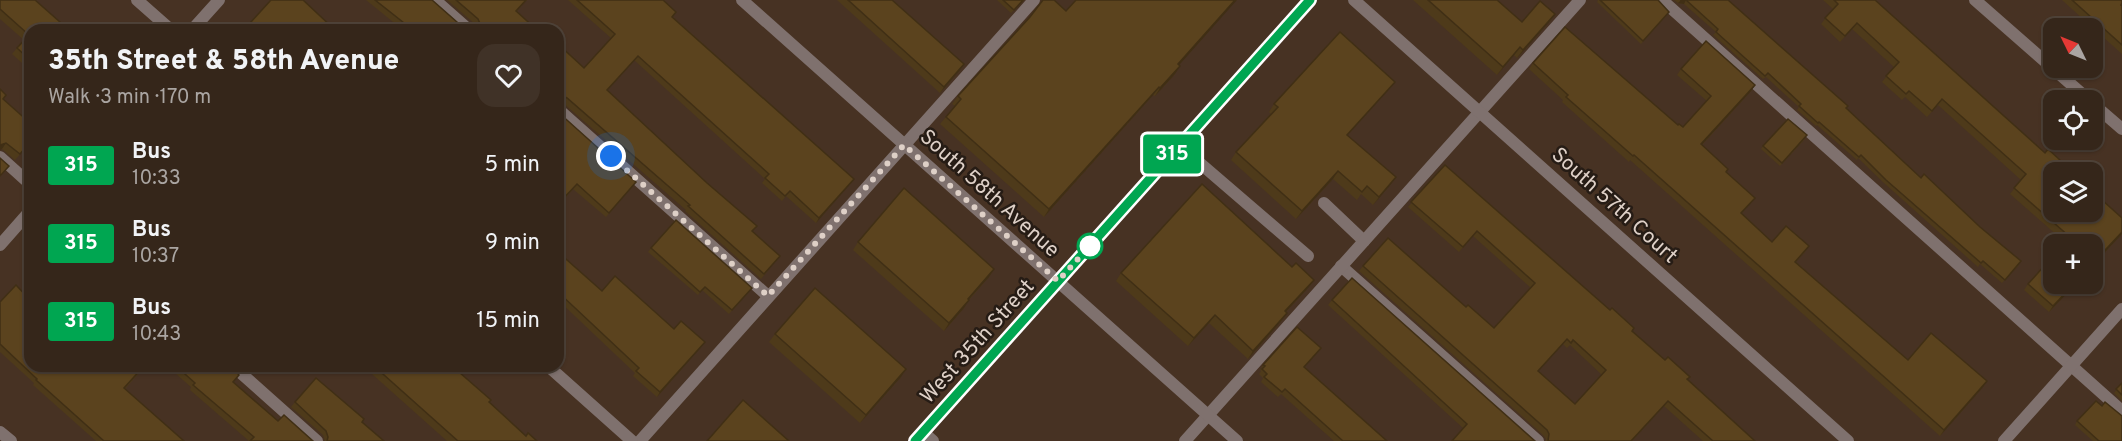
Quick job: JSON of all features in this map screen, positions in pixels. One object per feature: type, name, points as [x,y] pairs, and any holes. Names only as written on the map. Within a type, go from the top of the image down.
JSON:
[{"type":"street","points":[[137,0],[164,24]]},
{"type":"street","points":[[197,24],[219,0]]},
{"type":"street","points":[[435,0],[462,24]]},
{"type":"street","name":"South 58th Avenue","points":[[742,0],[1237,441]]},
{"type":"street","points":[[640,441],[1034,0]]},
{"type":"street","name":"West 35th Street","points":[[919,436],[1310,0]]},
{"type":"street","name":"South 57th Court","points":[[1354,0],[1848,441]]},
{"type":"street","points":[[1185,441],[1580,0]]},
{"type":"street","points":[[1662,0],[2122,411]]},
{"type":"street","points":[[1975,0],[2077,90]]},
{"type":"street","points":[[2103,112],[2122,129]]},
{"type":"street","points":[[564,114],[768,296]]},
{"type":"street","points":[[1180,146],[1308,256]]},
{"type":"street","points":[[0,157],[24,179]]},
{"type":"street","points":[[1324,203],[1364,241]]},
{"type":"street","points":[[0,244],[24,218]]},
{"type":"street","points":[[1341,266],[1538,441]]},
{"type":"street","points":[[2004,441],[2122,309]]},
{"type":"street","points":[[240,372],[317,441]]},
{"type":"street","points":[[555,372],[632,441]]},
{"type":"street","points":[[0,432],[10,441]]},
{"type":"street","points":[[919,436],[933,441]]},
{"type":"building","points":[[0,0],[35,0],[62,24],[24,24],[24,31],[0,9]]},
{"type":"building","points":[[271,0],[303,0],[329,24],[253,24],[251,22]]},
{"type":"building","points":[[375,0],[432,0],[459,24],[405,24]]},
{"type":"building","points":[[456,0],[526,0],[516,11],[530,24],[480,24],[478,19]]},
{"type":"building","points":[[577,0],[663,0],[676,12],[672,17],[854,179],[819,218],[790,191],[785,196],[765,178],[769,174],[638,56],[607,90],[757,226],[752,231],[780,256],[764,274],[688,206],[690,205],[564,96],[564,50],[584,68],[615,34]]},
{"type":"building","points":[[848,0],[892,0],[964,64],[944,87]]},
{"type":"building","points":[[1003,0],[1023,0],[1014,10]]},
{"type":"building","points":[[1043,0],[1054,0],[1066,11],[1076,0],[1235,0],[1178,64],[1180,66],[1049,209],[946,117],[961,99],[958,96]]},
{"type":"building","points":[[1428,0],[1497,0],[1522,22],[1540,1],[1555,14],[1523,50],[1520,47],[1503,67]]},
{"type":"building","points":[[1600,0],[1658,0],[1669,12],[1643,41]]},
{"type":"building","points":[[1686,0],[1728,0],[1848,106],[1846,108],[1921,178],[1924,174],[1980,227],[2021,261],[2005,280],[1983,261],[1981,263],[1886,180],[1861,155],[1859,157],[1818,123],[1768,73],[1765,76],[1716,32],[1718,29]]},
{"type":"building","points":[[1834,0],[1875,0],[2045,153],[2049,150],[2062,162],[2043,162],[2043,213],[2014,188],[2026,174],[1942,99],[1932,111],[1909,91],[1906,94],[1886,76],[1899,62],[1857,23],[1845,36],[1825,18],[1838,4]]},
{"type":"building","points":[[2072,0],[2122,0],[2122,45],[2103,28],[2103,18],[2092,18]]},
{"type":"building","points":[[1565,27],[1683,127],[1711,96],[1681,69],[1706,41],[1755,85],[1701,144],[1728,169],[1726,172],[1755,198],[1741,213],[1772,242],[1786,226],[1809,246],[1795,262],[1908,360],[1931,333],[1987,381],[1944,430],[1566,97],[1568,95],[1533,63]]},
{"type":"building","points":[[1340,32],[1395,82],[1347,135],[1396,177],[1379,197],[1367,186],[1362,192],[1338,171],[1302,211],[1236,152],[1278,107],[1274,104]]},
{"type":"building","points":[[24,40],[24,54],[17,48]]},
{"type":"building","points":[[0,89],[6,95],[3,99],[24,118],[24,149],[20,154],[6,143],[0,145]]},
{"type":"building","points":[[564,117],[636,182],[609,213],[577,184],[564,198]]},
{"type":"building","points":[[1788,119],[1807,135],[1782,163],[1763,146]]},
{"type":"building","points":[[0,158],[9,166],[0,176]]},
{"type":"building","points":[[1445,165],[1610,310],[1612,308],[1634,328],[1632,331],[1665,360],[1668,357],[1690,377],[1687,379],[1755,441],[1713,441],[1668,401],[1631,441],[1548,441],[1547,430],[1363,266],[1388,238],[1466,307],[1468,305],[1494,328],[1535,283],[1477,231],[1463,247],[1411,202]],"holes":[[[1567,339],[1571,343],[1573,340],[1606,370],[1575,404],[1538,371]]]},
{"type":"building","points":[[1202,184],[1292,267],[1296,263],[1314,280],[1253,351],[1215,315],[1194,338],[1121,273]]},
{"type":"building","points":[[904,188],[994,269],[949,323],[858,242]]},
{"type":"building","points":[[2103,201],[2122,218],[2122,232],[2103,252],[2103,234],[2067,234],[2053,222],[2103,222]]},
{"type":"building","points":[[676,220],[752,288],[732,310],[705,287],[700,292],[651,248]]},
{"type":"building","points":[[564,257],[602,291],[615,276],[674,329],[681,321],[705,342],[660,392],[636,371],[639,368],[564,298]]},
{"type":"building","points":[[2043,267],[2043,294],[2064,294],[2053,306],[2028,284]]},
{"type":"building","points":[[1352,278],[1535,441],[1452,441],[1467,424],[1332,300]]},
{"type":"building","points":[[16,285],[24,294],[24,367],[0,344],[0,302]]},
{"type":"building","points":[[815,288],[906,369],[866,415],[775,334]]},
{"type":"building","points":[[1297,327],[1321,348],[1304,367],[1387,441],[1343,441],[1285,389],[1282,392],[1264,377],[1267,374],[1262,369],[1265,366],[1263,365]]},
{"type":"building","points":[[30,372],[139,372],[124,388],[184,441],[104,441]]},
{"type":"building","points":[[183,372],[236,372],[239,375],[233,382],[278,421],[284,415],[313,441],[250,441],[254,437],[193,385],[195,383]]},
{"type":"building","points":[[381,372],[459,372],[491,400],[489,402],[526,436],[528,433],[537,441],[458,441]]},
{"type":"building","points":[[316,378],[364,419],[362,422],[384,441],[327,441],[326,431],[295,402]]},
{"type":"building","points":[[2122,383],[2122,395],[2116,389]]},
{"type":"building","points":[[743,400],[789,441],[707,441]]},
{"type":"building","points":[[2096,401],[2102,406],[2105,402],[2122,416],[2122,441],[2099,441],[2077,421]]},
{"type":"bus line","name":"315","points":[[915,441],[1310,0]]},
{"type":"route","points":[[611,156],[768,296],[904,145],[1058,281],[1090,246]]}]
